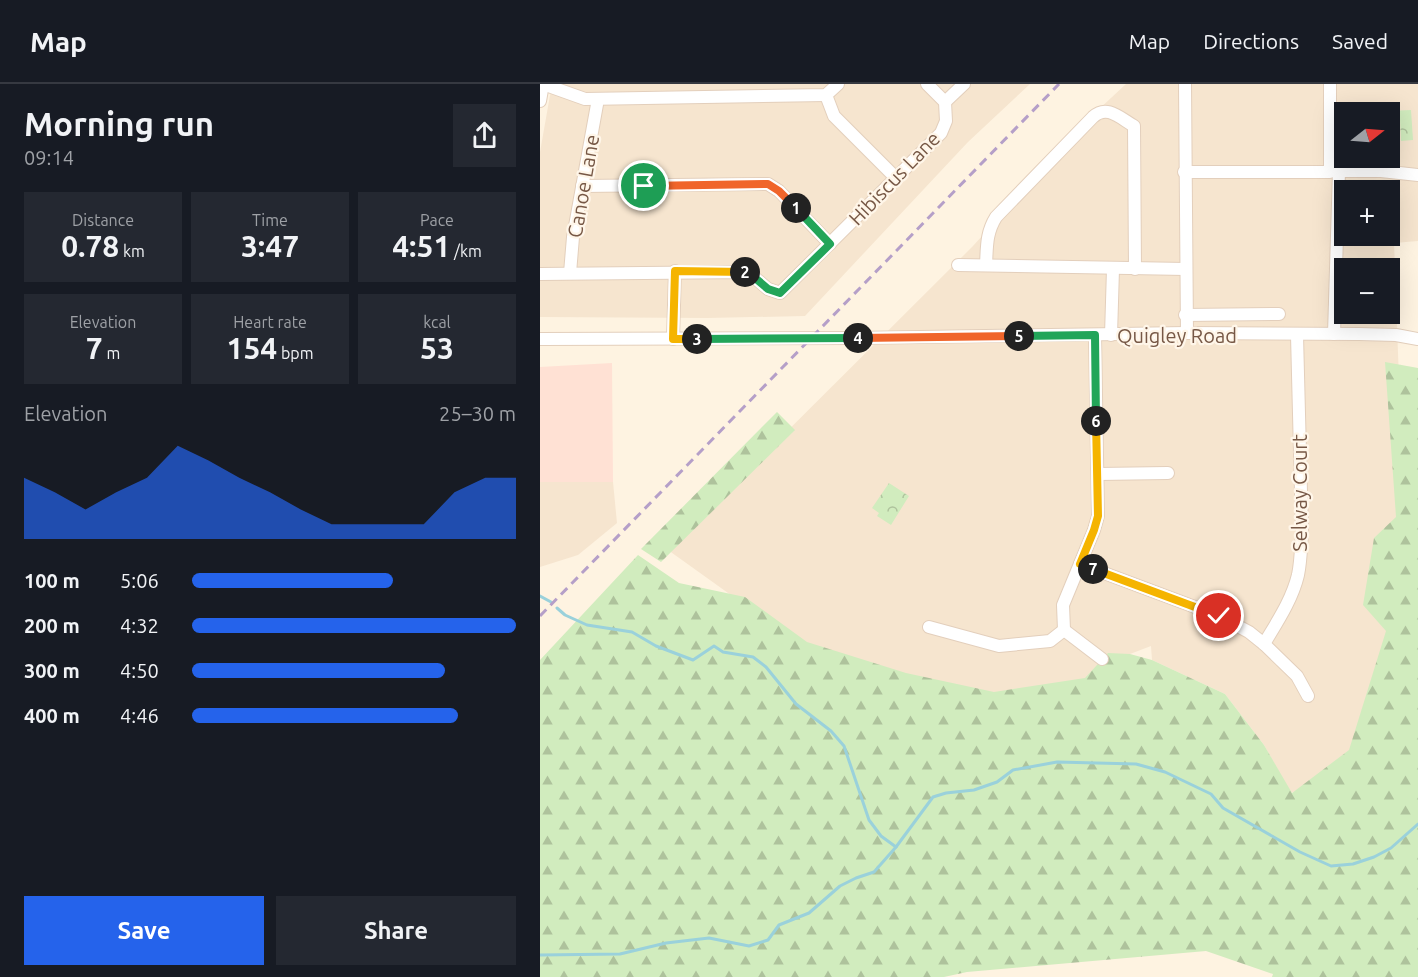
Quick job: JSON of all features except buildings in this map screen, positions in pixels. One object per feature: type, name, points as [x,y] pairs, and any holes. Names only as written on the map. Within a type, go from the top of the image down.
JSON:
[{"type":"street","points":[[540,101],[543,84],[585,99],[598,99],[826,95],[838,84]]},
{"type":"street","points":[[927,84],[945,102],[964,84]]},
{"type":"street","points":[[1185,84],[1185,315],[1187,333]]},
{"type":"street","points":[[1184,172],[1330,172],[1330,84]]},
{"type":"street","points":[[826,95],[834,116],[896,178]]},
{"type":"street","name":"Canoe Lane","points":[[570,273],[573,237],[598,99]]},
{"type":"street","name":"Hibiscus Lane","points":[[540,274],[748,272],[768,289],[780,293],[941,134],[946,120],[945,102]]},
{"type":"street","points":[[986,265],[987,238],[996,217],[1093,117],[1103,110],[1134,126],[1135,269]]},
{"type":"street","points":[[1334,334],[1338,171],[1381,171],[1418,175]]},
{"type":"street","points":[[582,186],[768,184],[779,191],[830,244]]},
{"type":"street","points":[[958,265],[1186,269]]},
{"type":"street","points":[[1112,335],[1113,268]]},
{"type":"street","points":[[673,339],[675,271]]},
{"type":"street","points":[[1185,315],[1279,314]]},
{"type":"street","name":"Quigley Road","points":[[540,339],[1187,333],[1396,335],[1418,339]]},
{"type":"street","points":[[1064,630],[1063,605],[1098,516],[1095,335]]},
{"type":"street","name":"Selway Court","points":[[1264,644],[1290,598],[1298,574],[1300,558],[1302,532],[1297,335]]},
{"type":"street","points":[[1098,474],[1168,473]]},
{"type":"street","points":[[1080,564],[1219,616],[1249,632],[1297,675],[1308,696]]},
{"type":"street","points":[[929,627],[999,646],[1050,641],[1064,630]]},
{"type":"street","points":[[1064,630],[1102,659]]},
{"type":"shaded area","points":[[552,84],[1030,84],[968,142],[805,316],[707,318],[540,317],[540,152]]},
{"type":"shaded area","points":[[1126,84],[1418,84],[1418,241],[1400,242],[1400,180],[1334,180],[1334,246],[1394,246],[1395,258],[1334,258],[1334,324],[1397,324],[1412,641],[1361,760],[1291,793],[1264,745],[1225,694],[1152,660],[1151,646],[1130,654],[1108,654],[1091,684],[993,703],[819,658],[668,550],[972,247],[1097,111]]},
{"type":"shaded area","points":[[612,363],[613,482],[540,482],[540,367]]},
{"type":"shaded area","points":[[540,482],[613,482],[617,523],[578,555],[540,567]]},
{"type":"green space","points":[[1400,110],[1411,110],[1413,140],[1401,141]]},
{"type":"green space","points":[[1385,362],[1418,368],[1418,977],[1272,977],[1273,974],[1206,951],[967,972],[944,977],[540,977],[540,660],[638,555],[679,583],[745,597],[807,642],[906,673],[994,692],[1085,678],[1108,653],[1130,654],[1152,660],[1225,694],[1264,745],[1292,793],[1349,750],[1386,631],[1363,605],[1374,538],[1396,517]]},
{"type":"green space","points":[[777,412],[795,430],[661,562],[641,549]]},
{"type":"green space","points":[[889,483],[909,496],[891,525],[877,516],[879,513],[872,508]]},
{"type":"waterway","points":[[540,596],[551,602]]},
{"type":"waterway","points":[[557,608],[565,615],[587,625],[632,632],[656,646],[693,660],[714,646],[723,652],[753,657],[766,667],[796,704],[831,731],[844,746],[869,820],[881,836],[896,847]]},
{"type":"waterway","points":[[540,955],[620,954],[666,943],[709,938],[749,946],[768,940],[779,925],[809,913],[840,886],[874,872],[896,847],[933,797],[974,790],[997,782],[1013,770],[1057,762],[1136,764],[1165,772],[1211,794],[1223,808],[1300,852],[1331,866],[1353,864],[1374,857],[1391,848],[1418,824]]},
{"type":"railway","points":[[540,616],[1059,84]]},
{"type":"route","points":[[644,186],[768,184],[779,191],[830,244],[780,293],[768,289],[748,272],[675,271],[673,339],[1095,335],[1098,516],[1080,564],[1219,616]]}]
